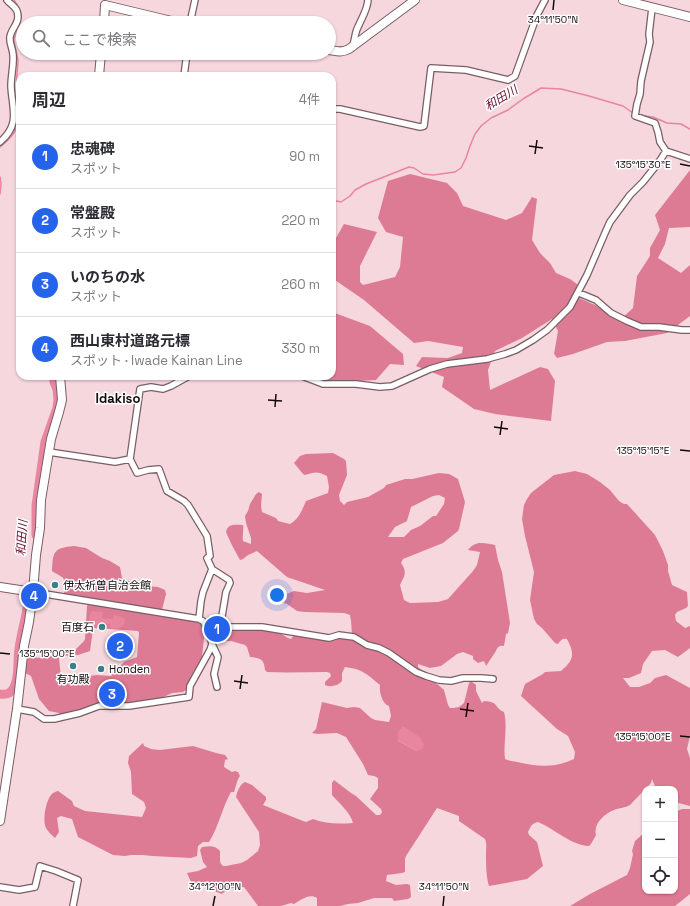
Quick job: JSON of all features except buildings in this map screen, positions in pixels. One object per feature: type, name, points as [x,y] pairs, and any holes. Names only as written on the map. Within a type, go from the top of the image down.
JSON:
[{"type":"main road","points":[[336,51],[340,52],[349,49],[415,0]]},
{"type":"main road","points":[[623,0],[634,1],[652,8],[690,17]]},
{"type":"main road","points":[[104,16],[104,2],[155,16]]},
{"type":"main road","points":[[99,72],[100,60]]},
{"type":"main road","points":[[0,821],[24,646],[29,622],[30,592],[40,528],[41,500],[52,434],[60,412],[62,400],[60,380]]},
{"type":"main road","points":[[0,587],[30,592]]},
{"type":"street","points":[[7,0],[17,11],[18,16]]},
{"type":"street","points":[[192,16],[195,0]]},
{"type":"street","points":[[353,45],[358,26],[367,7],[368,0]]},
{"type":"street","points":[[336,109],[420,127],[424,126],[431,68],[466,70],[508,80],[515,76],[537,15],[545,0]]},
{"type":"street","points":[[652,8],[649,34],[650,42],[635,116],[655,123],[660,142],[666,151],[690,159]]},
{"type":"street","points":[[0,142],[10,131],[13,122],[14,109],[11,86],[13,54],[10,35],[16,24]]},
{"type":"street","points":[[185,72],[186,60]]},
{"type":"street","points":[[312,380],[323,384],[356,384],[387,387],[430,369],[448,364],[487,359],[505,354],[516,350],[533,340],[547,330],[570,307],[587,275],[610,222],[630,195],[659,162],[666,151]]},
{"type":"street","points":[[578,292],[596,300],[611,313],[626,321],[642,326],[690,330]]},
{"type":"street","points":[[682,330],[690,336]]},
{"type":"street","points":[[182,380],[164,389],[151,387],[140,389],[130,459],[137,473],[159,469],[167,491],[188,505],[207,536],[210,556],[207,558],[212,568],[230,582],[226,592],[221,622]]},
{"type":"street","points":[[49,452],[115,462],[130,459]]},
{"type":"street","points":[[199,618],[203,592],[212,568]]},
{"type":"street","points":[[30,592],[199,618],[203,621],[209,632],[212,644],[218,657],[214,674],[217,687]]},
{"type":"street","points":[[209,632],[211,620],[221,622],[222,625],[229,627],[262,627],[329,638],[339,635],[354,637],[367,645],[379,648],[389,653],[416,672],[439,680],[451,681],[463,678],[494,679]]},
{"type":"street","points":[[16,710],[34,712],[44,719],[54,719],[80,713],[99,706],[129,706],[189,697],[190,686],[212,644]]},
{"type":"street","points":[[0,887],[19,890],[35,886],[40,866],[78,880],[73,906]]},
{"type":"shaded area","points":[[690,170],[690,227],[669,228],[665,244],[658,258],[681,273],[690,265],[690,316],[667,333],[625,341],[607,342],[557,358],[554,354],[558,331],[552,319],[522,338],[495,351],[488,370],[490,390],[540,367],[548,369],[555,381],[551,421],[495,414],[474,409],[442,387],[444,377],[416,366],[422,357],[448,358],[462,353],[463,347],[428,341],[414,343],[364,300],[336,281],[336,238],[344,224],[377,232],[360,266],[360,282],[363,285],[395,277],[400,267],[403,237],[386,232],[378,218],[388,181],[410,174],[447,183],[457,193],[463,206],[506,220],[522,213],[532,197],[537,199],[532,240],[540,253],[550,263],[556,273],[577,284],[579,298],[595,305],[619,321],[633,308],[637,276],[650,256],[650,248],[660,230],[655,215]]},
{"type":"shaded area","points":[[336,313],[370,326],[403,354],[404,365],[390,364],[376,380],[358,381],[328,380],[336,380]]},
{"type":"shaded area","points":[[333,453],[346,461],[347,475],[339,495],[340,501],[344,505],[347,502],[368,497],[384,488],[386,485],[405,479],[412,479],[439,473],[449,474],[458,479],[465,502],[459,529],[443,543],[403,559],[401,563],[405,574],[400,585],[404,600],[410,603],[438,602],[448,599],[477,565],[480,552],[468,550],[477,543],[495,545],[502,572],[510,623],[508,633],[506,634],[504,646],[498,647],[486,666],[484,661],[478,663],[473,659],[473,656],[463,652],[457,654],[441,666],[430,668],[418,664],[418,667],[444,690],[450,708],[459,707],[464,703],[469,683],[471,681],[476,685],[476,691],[482,703],[484,701],[492,702],[504,712],[506,724],[505,759],[532,765],[546,766],[560,764],[574,759],[575,752],[568,736],[557,729],[521,696],[525,684],[545,672],[561,671],[571,660],[572,653],[567,639],[562,640],[558,644],[555,643],[534,619],[530,600],[534,572],[522,519],[524,505],[531,493],[554,475],[575,471],[587,474],[600,482],[610,490],[619,501],[627,504],[655,535],[668,565],[672,585],[687,592],[688,606],[677,612],[675,615],[676,621],[685,628],[690,626],[690,648],[678,657],[665,650],[652,651],[643,664],[641,673],[629,678],[623,678],[630,687],[639,687],[650,683],[655,678],[666,675],[690,688],[690,736],[687,749],[690,758],[690,806],[678,803],[678,786],[655,786],[652,779],[648,786],[642,786],[642,792],[630,805],[610,812],[600,820],[596,827],[596,835],[589,846],[575,843],[538,822],[532,826],[528,832],[529,835],[537,842],[543,866],[527,879],[489,886],[485,839],[459,821],[459,816],[437,808],[406,856],[405,872],[387,875],[386,881],[396,885],[410,885],[411,897],[408,899],[394,901],[392,898],[374,898],[358,903],[340,906],[317,906],[317,898],[311,896],[294,904],[291,903],[281,906],[258,906],[244,887],[229,889],[222,894],[191,882],[187,873],[198,871],[207,867],[203,862],[200,850],[202,847],[212,846],[218,849],[220,851],[220,861],[223,866],[241,863],[258,851],[260,845],[259,832],[236,797],[240,786],[245,782],[252,785],[266,797],[263,805],[306,822],[313,819],[323,822],[342,824],[353,823],[347,812],[332,795],[332,783],[334,780],[356,796],[376,815],[380,815],[382,812],[381,809],[370,799],[378,788],[378,778],[368,775],[346,737],[337,733],[312,733],[316,729],[322,702],[347,708],[360,708],[375,720],[389,722],[391,716],[389,706],[384,703],[380,691],[380,685],[364,673],[356,669],[345,667],[342,673],[342,681],[337,685],[332,686],[325,685],[325,682],[331,676],[330,673],[327,672],[267,672],[263,661],[250,657],[245,645],[225,641],[216,637],[213,630],[218,625],[231,626],[246,624],[255,630],[277,632],[291,639],[297,634],[338,636],[352,635],[350,615],[344,613],[297,611],[287,604],[271,599],[294,591],[307,593],[325,590],[287,577],[257,551],[240,560],[226,532],[230,526],[243,525],[243,541],[251,544],[251,538],[245,516],[250,504],[259,492],[262,494],[262,512],[276,518],[278,521],[290,524],[298,517],[306,501],[328,493],[329,487],[327,476],[316,472],[305,475],[303,474],[294,463],[300,456],[306,454]],"holes":[[[439,495],[445,498],[444,504],[436,516],[433,516],[420,526],[411,530],[404,537],[388,537],[395,527],[407,521],[411,507],[433,496]],[[403,727],[411,732],[417,751],[398,741]]]},
{"type":"shaded area","points":[[74,546],[86,548],[120,567],[122,578],[137,585],[158,587],[165,590],[166,594],[162,610],[64,594],[65,581],[62,577],[52,571],[53,559],[58,550]]},
{"type":"shaded area","points":[[88,604],[198,621],[202,623],[204,638],[202,657],[191,676],[186,690],[183,692],[172,693],[159,699],[135,703],[98,703],[76,712],[60,715],[59,713],[49,711],[39,699],[31,676],[25,673],[26,657],[43,658],[75,650],[85,639]],"holes":[[[93,629],[138,631],[137,657],[124,662],[111,676],[97,675],[61,678],[60,656],[78,655],[90,651]]]},
{"type":"shaded area","points":[[92,611],[103,612],[102,618],[113,619],[114,615],[124,618],[124,625],[120,628],[110,628],[110,624],[96,626],[90,625],[89,618]]},
{"type":"shaded area","points":[[403,727],[420,737],[424,745],[422,749],[417,751],[398,741],[398,733]]},
{"type":"shaded area","points":[[143,743],[144,746],[151,749],[160,750],[193,746],[225,755],[228,759],[225,760],[224,767],[232,772],[238,772],[240,776],[234,792],[231,792],[228,798],[209,842],[203,842],[198,846],[197,856],[191,858],[113,855],[78,837],[72,819],[61,816],[57,818],[59,832],[55,838],[47,829],[44,820],[48,800],[53,793],[58,791],[72,801],[74,806],[85,811],[142,817],[146,808],[144,802],[132,794],[131,772],[128,763],[129,756]]},
{"type":"shaded area","points":[[690,809],[690,894],[675,906],[570,906],[627,875],[630,868],[635,841],[642,835],[642,894],[678,894],[678,811]]},
{"type":"waterway","points":[[14,0],[19,8],[21,16]]},
{"type":"waterway","points":[[16,34],[14,40],[16,50]]},
{"type":"waterway","points":[[17,72],[18,60]]},
{"type":"waterway","name":"和田川","points":[[336,201],[341,202],[350,196],[355,190],[366,184],[409,167],[414,168],[423,174],[433,175],[455,172],[461,168],[475,134],[481,126],[491,118],[508,110],[541,88],[561,89],[589,96],[623,106],[633,113]]},
{"type":"waterway","name":"和田川","points":[[644,116],[653,117],[667,123],[681,124],[690,129]]},
{"type":"waterway","points":[[0,147],[10,138],[16,128]]},
{"type":"waterway","points":[[0,177],[0,194]]},
{"type":"waterway","name":"和田川","points":[[36,535],[36,506],[45,442],[57,408],[58,400],[54,380]]},
{"type":"waterway","name":"和田川","points":[[0,694],[11,692],[17,680],[19,649],[28,600]]},
{"type":"place","name":"伊太祈曽自治会館","points":[[55,585]]},
{"type":"place","name":"西山東村道路元標","points":[[34,596]]},
{"type":"place","name":"百度石","points":[[102,627]]},
{"type":"place","name":"忠魂碑","points":[[217,629]]},
{"type":"place","name":"常盤殿","points":[[120,646]]},
{"type":"place","name":"有功殿","points":[[73,666]]},
{"type":"place","name":"Honden","points":[[101,669]]},
{"type":"place","name":"いのちの水","points":[[112,694]]},
{"type":"district","name":"Idakiso","points":[[118,398]]}]
